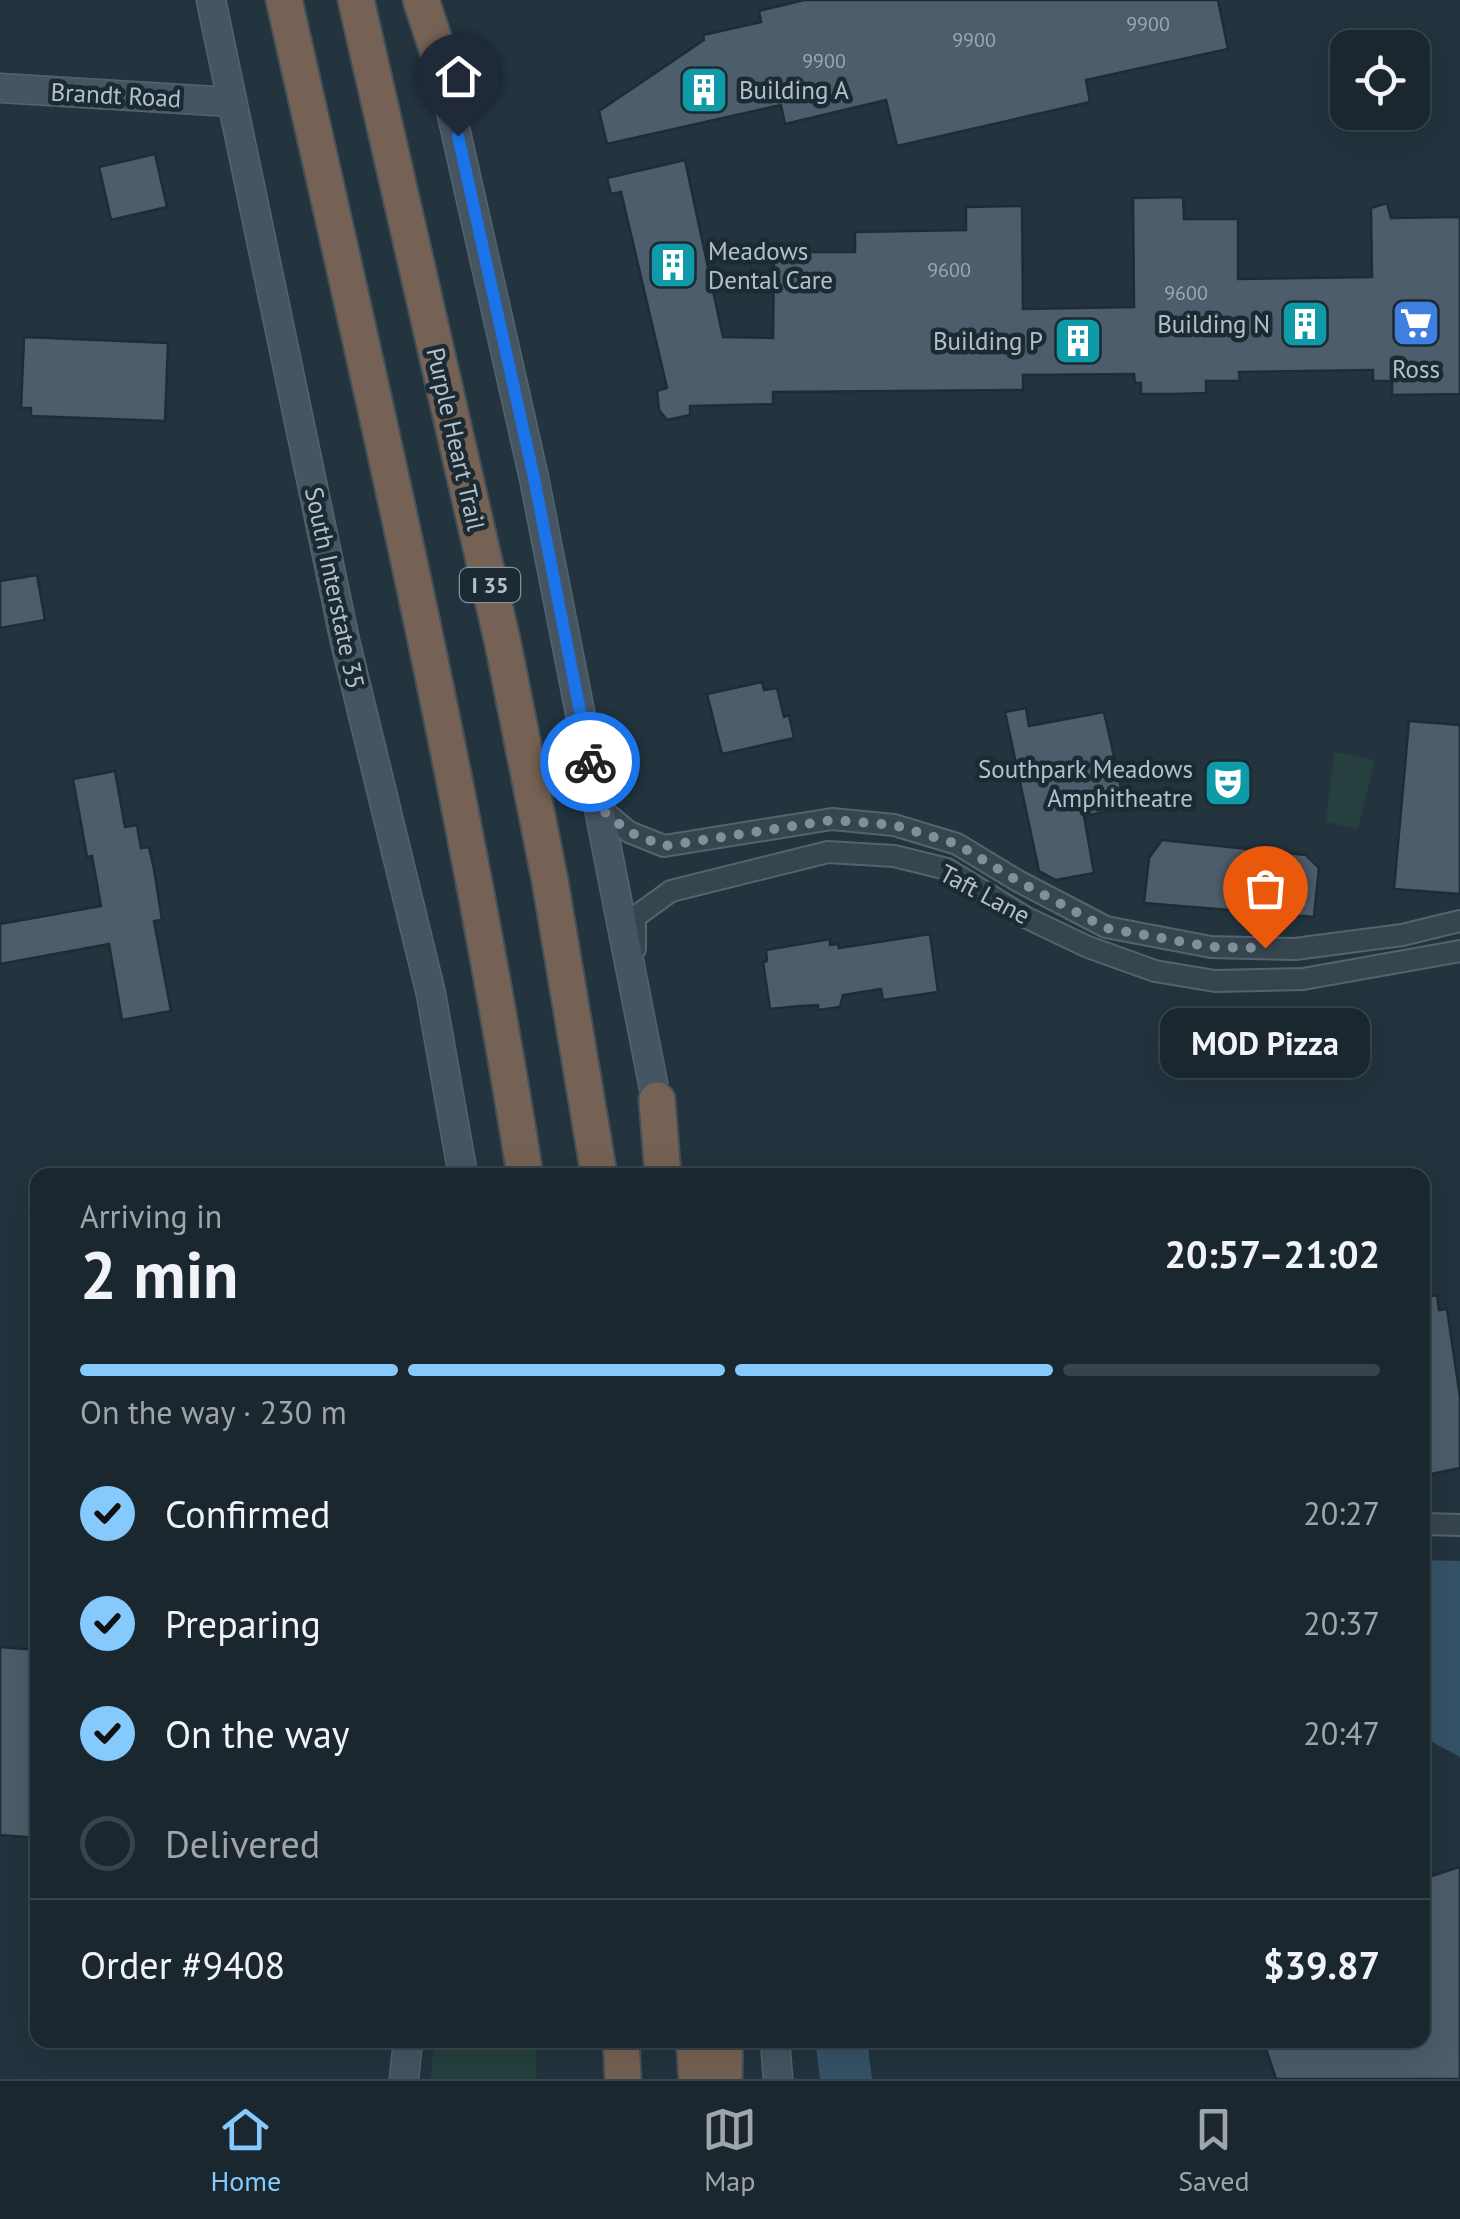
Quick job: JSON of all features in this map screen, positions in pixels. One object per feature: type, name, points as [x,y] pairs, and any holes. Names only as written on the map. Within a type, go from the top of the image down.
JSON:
[{"type":"highway","points":[[284,0],[434,677],[486,938],[524,1168]]},
{"type":"highway","name":"Purple Heart Trail","points":[[356,0],[503,644],[550,881],[598,1168]]},
{"type":"highway","points":[[424,0],[437,49]]},
{"type":"highway","points":[[657,1100],[665,1168]]},
{"type":"highway","points":[[621,2048],[623,2079]]},
{"type":"highway","points":[[695,2048],[697,2079]]},
{"type":"highway","points":[[724,2079],[725,2048]]},
{"type":"main road","name":"South Interstate 35","points":[[211,0],[346,640],[431,994],[462,1168]]},
{"type":"main road","points":[[437,49],[534,478],[657,1100]]},
{"type":"main road","name":"Brandt Road","points":[[0,88],[231,102]]},
{"type":"main road","points":[[404,2079],[407,2048]]},
{"type":"main road","points":[[776,2048],[778,2079]]},
{"type":"street","name":"Taft Lane","points":[[600,808],[629,832],[664,846],[832,820],[894,825],[957,844],[1106,928],[1211,947],[1296,949],[1402,936],[1460,921]]},
{"type":"street","name":"Taft Lane","points":[[634,981],[636,917],[671,891],[828,852],[894,856],[947,870],[1026,917],[1088,947],[1154,971],[1216,982],[1304,979],[1460,951]]},
{"type":"street","points":[[1430,1524],[1460,1526]]},
{"type":"green space","points":[[1334,752],[1375,760],[1358,829],[1326,822]]},
{"type":"green space","points":[[433,2048],[537,2048],[536,2079],[431,2079]]},
{"type":"water","points":[[1430,1560],[1460,1561],[1460,1757],[1430,1741]]},
{"type":"water","points":[[816,2048],[868,2048],[872,2079],[820,2079]]},
{"type":"building","points":[[804,0],[1218,0],[1228,49],[1086,80],[1090,102],[897,146],[886,100],[785,124],[781,105],[607,144],[599,111],[704,40],[703,35],[761,22],[759,11]]},
{"type":"building","points":[[155,154],[167,207],[111,220],[99,167]]},
{"type":"building","points":[[685,160],[723,337],[773,338],[774,252],[855,252],[855,232],[966,230],[966,207],[1022,206],[1023,309],[1134,307],[1133,198],[1183,197],[1184,219],[1238,219],[1238,279],[1372,277],[1371,208],[1387,203],[1391,218],[1460,217],[1460,394],[1392,395],[1392,381],[1373,381],[1373,370],[1239,372],[1240,381],[1206,381],[1206,393],[1174,394],[1141,394],[1141,383],[1135,383],[1134,374],[1023,375],[1023,390],[773,392],[773,404],[690,406],[690,415],[667,420],[659,410],[657,391],[667,388],[621,192],[611,194],[607,178]]},
{"type":"building","points":[[24,337],[168,343],[165,421],[31,416],[31,408],[21,408]]},
{"type":"building","points":[[37,575],[45,620],[0,628],[0,581]]},
{"type":"building","points":[[762,682],[764,690],[777,688],[794,738],[722,754],[707,694]]},
{"type":"building","points":[[1026,708],[1029,726],[1104,712],[1122,792],[1112,793],[1115,810],[1084,816],[1094,873],[1056,880],[1039,871],[1005,712]]},
{"type":"building","points":[[1409,721],[1460,725],[1460,894],[1394,889]]},
{"type":"building","points":[[115,771],[125,827],[137,825],[141,848],[149,847],[162,920],[154,921],[171,1011],[122,1020],[109,944],[0,964],[0,924],[101,906],[92,856],[87,857],[73,779]]},
{"type":"building","points":[[1162,840],[1306,855],[1319,868],[1314,917],[1144,903],[1149,858]]},
{"type":"building","points":[[930,934],[938,992],[883,1000],[881,989],[843,995],[840,1007],[770,1009],[763,962],[767,961],[766,950],[830,939],[830,945],[838,944],[839,948]]},
{"type":"building","points":[[1437,1295],[1439,1310],[1447,1309],[1460,1397],[1460,1468],[1430,1474],[1430,1296]]},
{"type":"building","points":[[0,1647],[30,1649],[30,1837],[0,1835]]},
{"type":"building","points":[[1460,1867],[1460,2079],[1276,2079],[1266,2048],[1430,2048],[1430,1876]]},
{"type":"way so far","points":[[590,762],[600,808],[629,832],[664,846],[832,820],[894,825],[957,844],[1106,928],[1211,947],[1265,948]]},
{"type":"place","name":"Building A","points":[[704,90]]},
{"type":"place","name":"Meadows Dental Care","points":[[673,265]]},
{"type":"place","name":"Ross","points":[[1416,323]]},
{"type":"place","name":"Building N","points":[[1305,324]]},
{"type":"place","name":"Building P","points":[[1078,341]]},
{"type":"place","name":"Southpark Meadows Amphitheatre","points":[[1228,783]]},
{"type":"place","name":"MOD Pizza","points":[[1265,948]]},
{"type":"route","points":[[458,136],[534,478],[590,762]]}]
